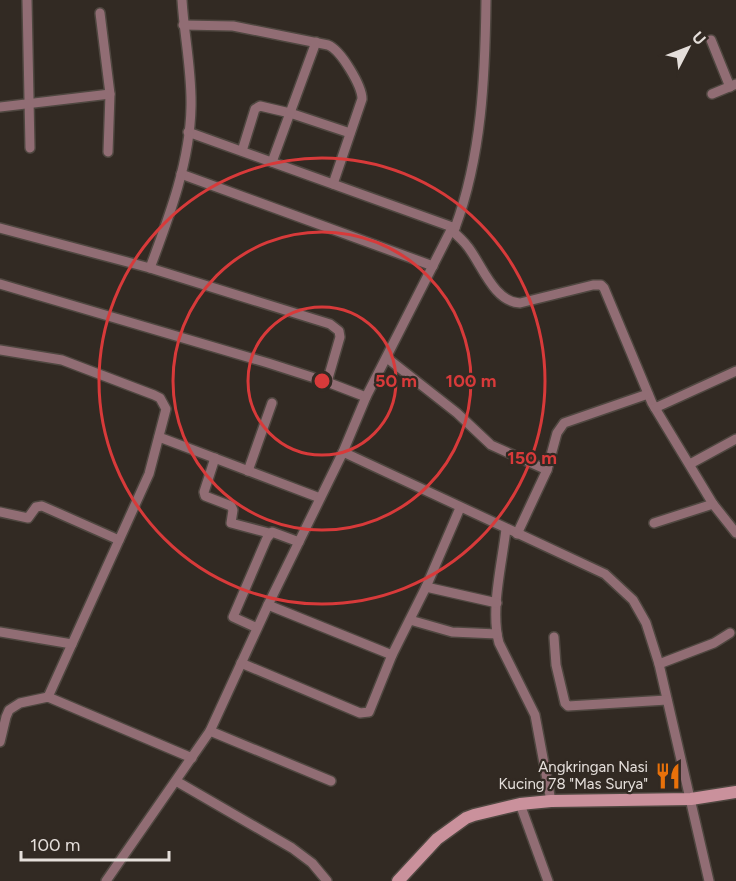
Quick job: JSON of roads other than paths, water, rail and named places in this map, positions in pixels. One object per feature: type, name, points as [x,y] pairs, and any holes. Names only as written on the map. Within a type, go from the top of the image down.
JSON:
[{"type":"street","points":[[27,0],[30,148]]},
{"type":"street","points":[[150,268],[167,223],[181,174],[191,107],[182,0]]},
{"type":"street","points":[[106,881],[210,731],[257,628],[343,452],[366,397],[453,229],[472,173],[478,135],[483,89],[486,0]]},
{"type":"street","points":[[100,13],[110,94],[108,152]]},
{"type":"street","points":[[183,25],[233,26],[316,42],[333,47],[338,51],[360,89],[362,99],[333,184]]},
{"type":"street","points":[[711,40],[733,85],[712,94]]},
{"type":"street","points":[[272,162],[316,42]]},
{"type":"street","points":[[0,107],[110,94]]},
{"type":"street","points":[[242,151],[257,106],[290,113],[350,133]]},
{"type":"street","points":[[188,132],[453,229],[468,246],[498,291],[512,303],[601,285],[655,408],[713,504],[733,523],[736,533]]},
{"type":"street","points":[[181,174],[433,266]]},
{"type":"street","points":[[1,230],[150,268],[336,327],[340,337],[327,382]]},
{"type":"street","points":[[0,284],[327,382],[366,397]]},
{"type":"street","points":[[0,350],[62,360],[160,398],[165,409],[149,474],[48,697]]},
{"type":"street","points":[[387,358],[457,413],[491,445],[547,470]]},
{"type":"street","points":[[655,408],[736,371]]},
{"type":"street","points":[[517,534],[547,470],[557,433],[564,423],[648,394]]},
{"type":"street","points":[[248,471],[272,403]]},
{"type":"street","points":[[159,437],[320,498]]},
{"type":"street","points":[[690,464],[736,439]]},
{"type":"street","points":[[343,452],[605,574],[633,600],[641,610],[659,664],[709,881]]},
{"type":"street","points":[[215,458],[204,492],[205,496],[231,506],[233,510],[231,523],[269,533],[275,532],[298,542]]},
{"type":"street","points":[[654,523],[713,504]]},
{"type":"street","points":[[0,512],[28,518],[32,517],[36,507],[42,506],[119,540]]},
{"type":"street","points":[[242,663],[365,714],[372,708],[392,655],[426,587],[460,508]]},
{"type":"street","points":[[506,529],[497,603],[497,634],[535,715],[551,801]]},
{"type":"street","points":[[257,628],[233,617],[269,533]]},
{"type":"street","points":[[426,587],[497,603]]},
{"type":"street","points":[[268,605],[392,655]]},
{"type":"street","points":[[410,620],[452,633],[497,634]]},
{"type":"street","points":[[0,632],[72,644]]},
{"type":"street","points":[[659,664],[714,643],[730,633]]},
{"type":"street","points":[[554,638],[556,665],[565,703],[568,706],[667,700]]},
{"type":"street","points":[[0,742],[9,710],[20,702],[48,697],[192,758]]},
{"type":"street","points":[[210,731],[331,781]]},
{"type":"street","points":[[176,781],[292,848],[312,863],[327,881]]},
{"type":"street","points":[[398,881],[427,848],[466,818],[520,804],[551,801],[691,799],[736,792]]},
{"type":"street","points":[[520,804],[548,881]]},
{"type":"place","name":"Angkringan Nasi Kucing 78 \"Mas Surya\"","points":[[668,776]]}]
